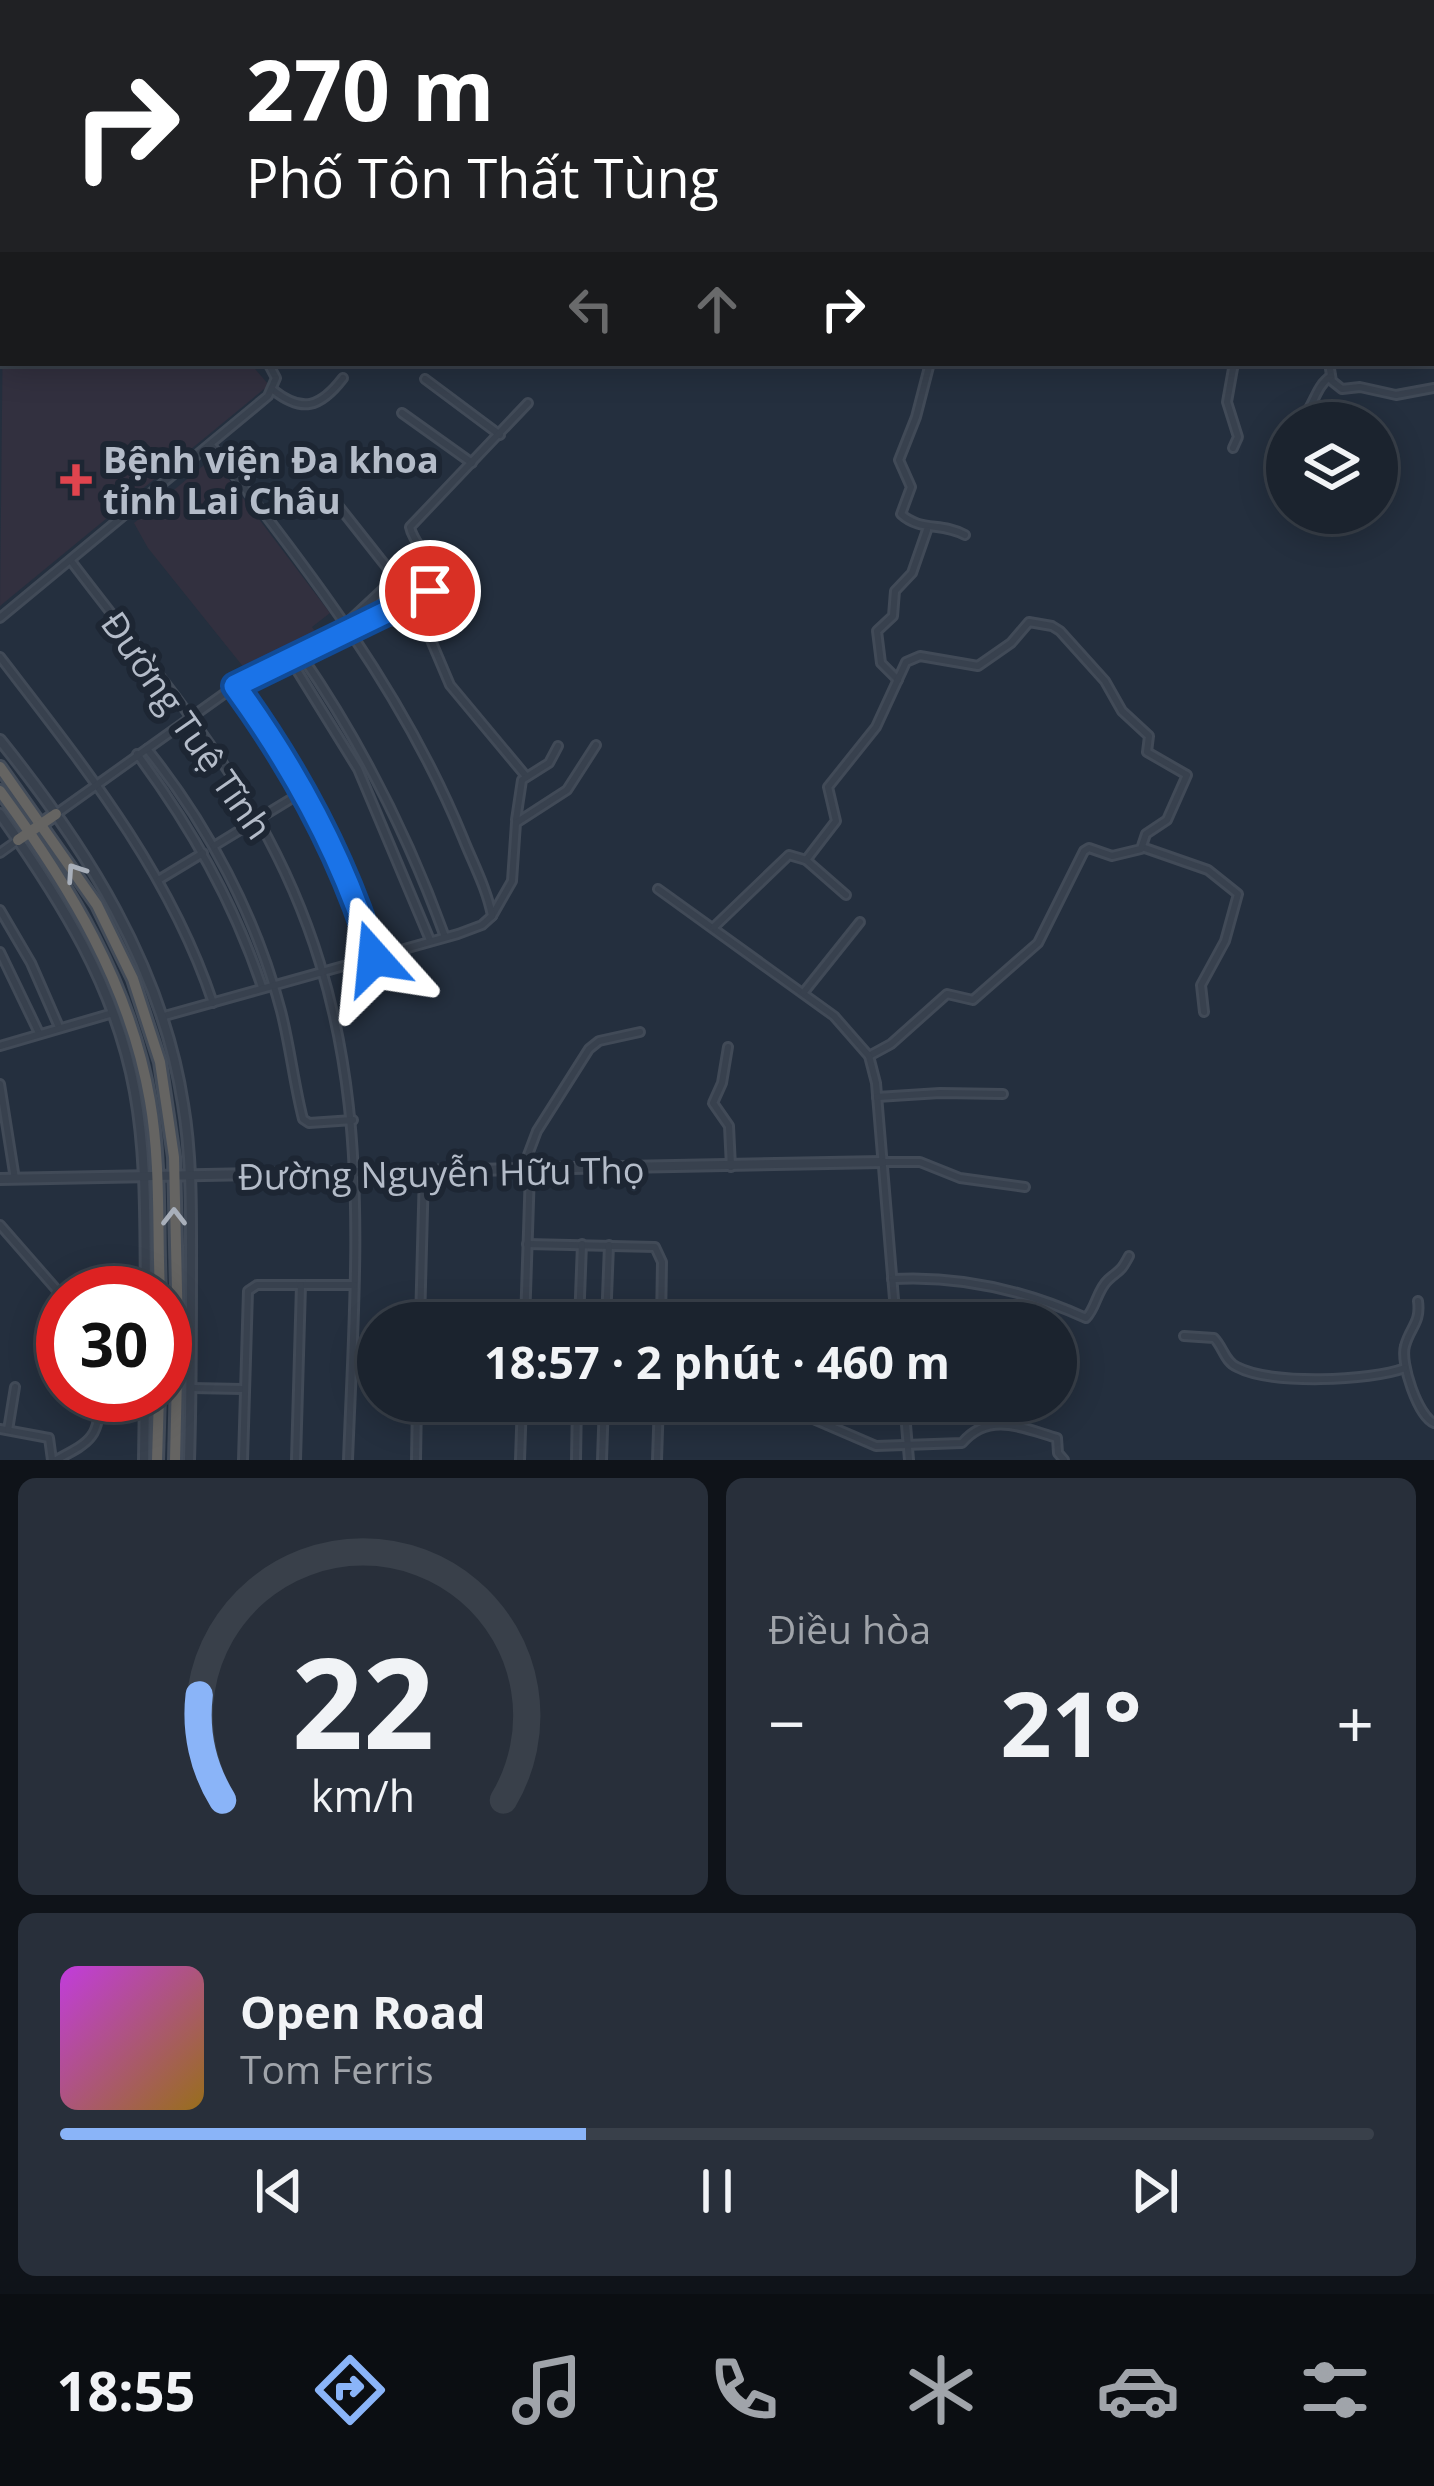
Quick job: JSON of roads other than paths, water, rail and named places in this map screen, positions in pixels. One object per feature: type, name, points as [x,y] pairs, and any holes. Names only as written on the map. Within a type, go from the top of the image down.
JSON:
[{"type":"highway","points":[[0,767],[97,905],[143,1006],[166,1089],[174,1178],[178,1334],[175,1460]]},
{"type":"highway","points":[[0,791],[88,923],[148,1088],[158,1266]]},
{"type":"highway","points":[[18,840],[56,814]]},
{"type":"highway","points":[[158,1460],[159,1422]]},
{"type":"street","points":[[269,366],[275,387],[293,405],[304,406],[332,391],[344,378]]},
{"type":"street","points":[[929,366],[898,460],[911,487],[901,516],[927,529],[944,526],[964,536]]},
{"type":"street","points":[[1233,366],[1227,402],[1238,437],[1233,448]]},
{"type":"street","points":[[1329,366],[1330,376],[1342,389],[1396,395],[1434,388]]},
{"type":"street","points":[[1313,402],[1330,376]]},
{"type":"street","points":[[425,380],[500,435]]},
{"type":"street","points":[[0,618],[275,387]]},
{"type":"street","points":[[56,814],[235,686],[437,586],[437,574],[409,530],[528,403]]},
{"type":"street","points":[[402,413],[472,463]]},
{"type":"street","points":[[211,445],[348,628],[438,779],[489,919]]},
{"type":"street","points":[[333,499],[393,575],[348,628]]},
{"type":"street","points":[[898,680],[882,666],[877,632],[893,616],[895,591],[912,573],[927,529]]},
{"type":"street","name":"Đường Tuệ Tĩnh","points":[[71,561],[190,716],[258,820],[288,880],[323,973],[340,1033],[356,1173],[348,1460]]},
{"type":"street","points":[[379,616],[408,626],[441,620]]},
{"type":"street","points":[[806,860],[836,821],[828,787],[877,727],[903,666],[913,657],[977,666],[1015,640],[1026,623],[1040,622],[1057,628],[1105,681],[1122,711],[1149,736],[1147,752],[1187,775],[1167,820],[1148,832],[1142,847]]},
{"type":"street","points":[[425,626],[449,685],[525,776]]},
{"type":"street","points":[[301,655],[352,730],[384,790],[445,937]]},
{"type":"street","points":[[0,657],[97,784],[160,879],[189,937],[213,1003]]},
{"type":"street","points":[[290,659],[371,796],[431,941]]},
{"type":"street","points":[[235,686],[304,791],[350,886],[374,958]]},
{"type":"street","points":[[0,740],[56,814],[115,907],[161,1017],[183,1104],[190,1178],[190,1266]]},
{"type":"street","points":[[516,823],[568,790],[596,745]]},
{"type":"street","points":[[161,1017],[445,937],[489,919],[512,881],[517,797],[525,776],[545,766],[557,746]]},
{"type":"street","points":[[146,748],[213,847],[243,907],[274,985],[303,1119],[309,1123],[353,1120]]},
{"type":"street","points":[[137,754],[204,852],[262,988]]},
{"type":"street","points":[[371,796],[384,790]]},
{"type":"street","points":[[160,879],[304,791]]},
{"type":"street","points":[[0,814],[72,921],[119,1011],[0,1046]]},
{"type":"street","points":[[0,853],[18,840]]},
{"type":"street","points":[[869,1056],[891,1044],[947,994],[973,1000],[1029,954],[1048,927],[1086,849],[1112,856],[1142,847],[1208,870],[1238,894],[1226,940],[1201,986],[1204,1012]]},
{"type":"street","points":[[713,928],[785,857],[806,860],[846,895]]},
{"type":"street","points":[[658,889],[803,992],[847,1029],[869,1056],[877,1097],[894,1302]]},
{"type":"street","points":[[0,910],[31,963],[59,1027]]},
{"type":"street","points":[[803,992],[860,922]]},
{"type":"street","points":[[0,952],[39,1033]]},
{"type":"street","points":[[526,1302],[526,1171],[537,1131],[589,1049],[599,1041],[640,1032]]},
{"type":"street","points":[[728,1047],[722,1083],[712,1103],[729,1126],[731,1167]]},
{"type":"street","points":[[0,1084],[15,1179]]},
{"type":"street","points":[[877,1097],[1004,1094]]},
{"type":"street","points":[[881,1162],[920,1162],[949,1176],[1025,1187]]},
{"type":"street","name":"Đường Nguyễn Hữu Thọ","points":[[0,1179],[881,1162]]},
{"type":"street","points":[[421,1302],[424,1172]]},
{"type":"street","points":[[147,1266],[151,1179]]},
{"type":"street","points":[[0,1227],[36,1267]]},
{"type":"street","points":[[527,1244],[649,1245],[659,1251],[660,1302]]},
{"type":"street","points":[[580,1302],[582,1244]]},
{"type":"street","points":[[607,1302],[609,1245]]},
{"type":"street","points":[[892,1280],[933,1278],[990,1285],[1050,1301],[1086,1318],[1106,1282],[1118,1275],[1129,1256]]},
{"type":"street","points":[[243,1460],[248,1292],[257,1285],[356,1285]]},
{"type":"street","points":[[296,1460],[301,1285]]},
{"type":"street","points":[[1418,1301],[1419,1323],[1406,1342],[1405,1368],[1421,1414],[1434,1423]]},
{"type":"street","points":[[1184,1336],[1214,1338],[1234,1366],[1275,1377],[1372,1377],[1405,1368]]},
{"type":"street","points":[[15,1387],[4,1430],[49,1438],[54,1460],[85,1445],[99,1422]]},
{"type":"street","points":[[192,1388],[244,1389]]},
{"type":"street","points":[[144,1460],[145,1422]]},
{"type":"street","points":[[189,1460],[190,1422]]},
{"type":"street","points":[[416,1460],[417,1422]]},
{"type":"street","points":[[520,1460],[521,1422]]},
{"type":"street","points":[[576,1460],[577,1422]]},
{"type":"street","points":[[602,1460],[603,1422]]},
{"type":"street","points":[[657,1460],[658,1422]]},
{"type":"street","points":[[820,1422],[867,1444],[908,1448],[962,1443],[979,1427],[1020,1425],[1057,1438],[1058,1454],[1064,1460]]},
{"type":"street","points":[[906,1422],[909,1460]]},
{"type":"place","name":"Bệnh viện Đa khoa tỉnh Lai Châu","points":[[76,480]]}]
